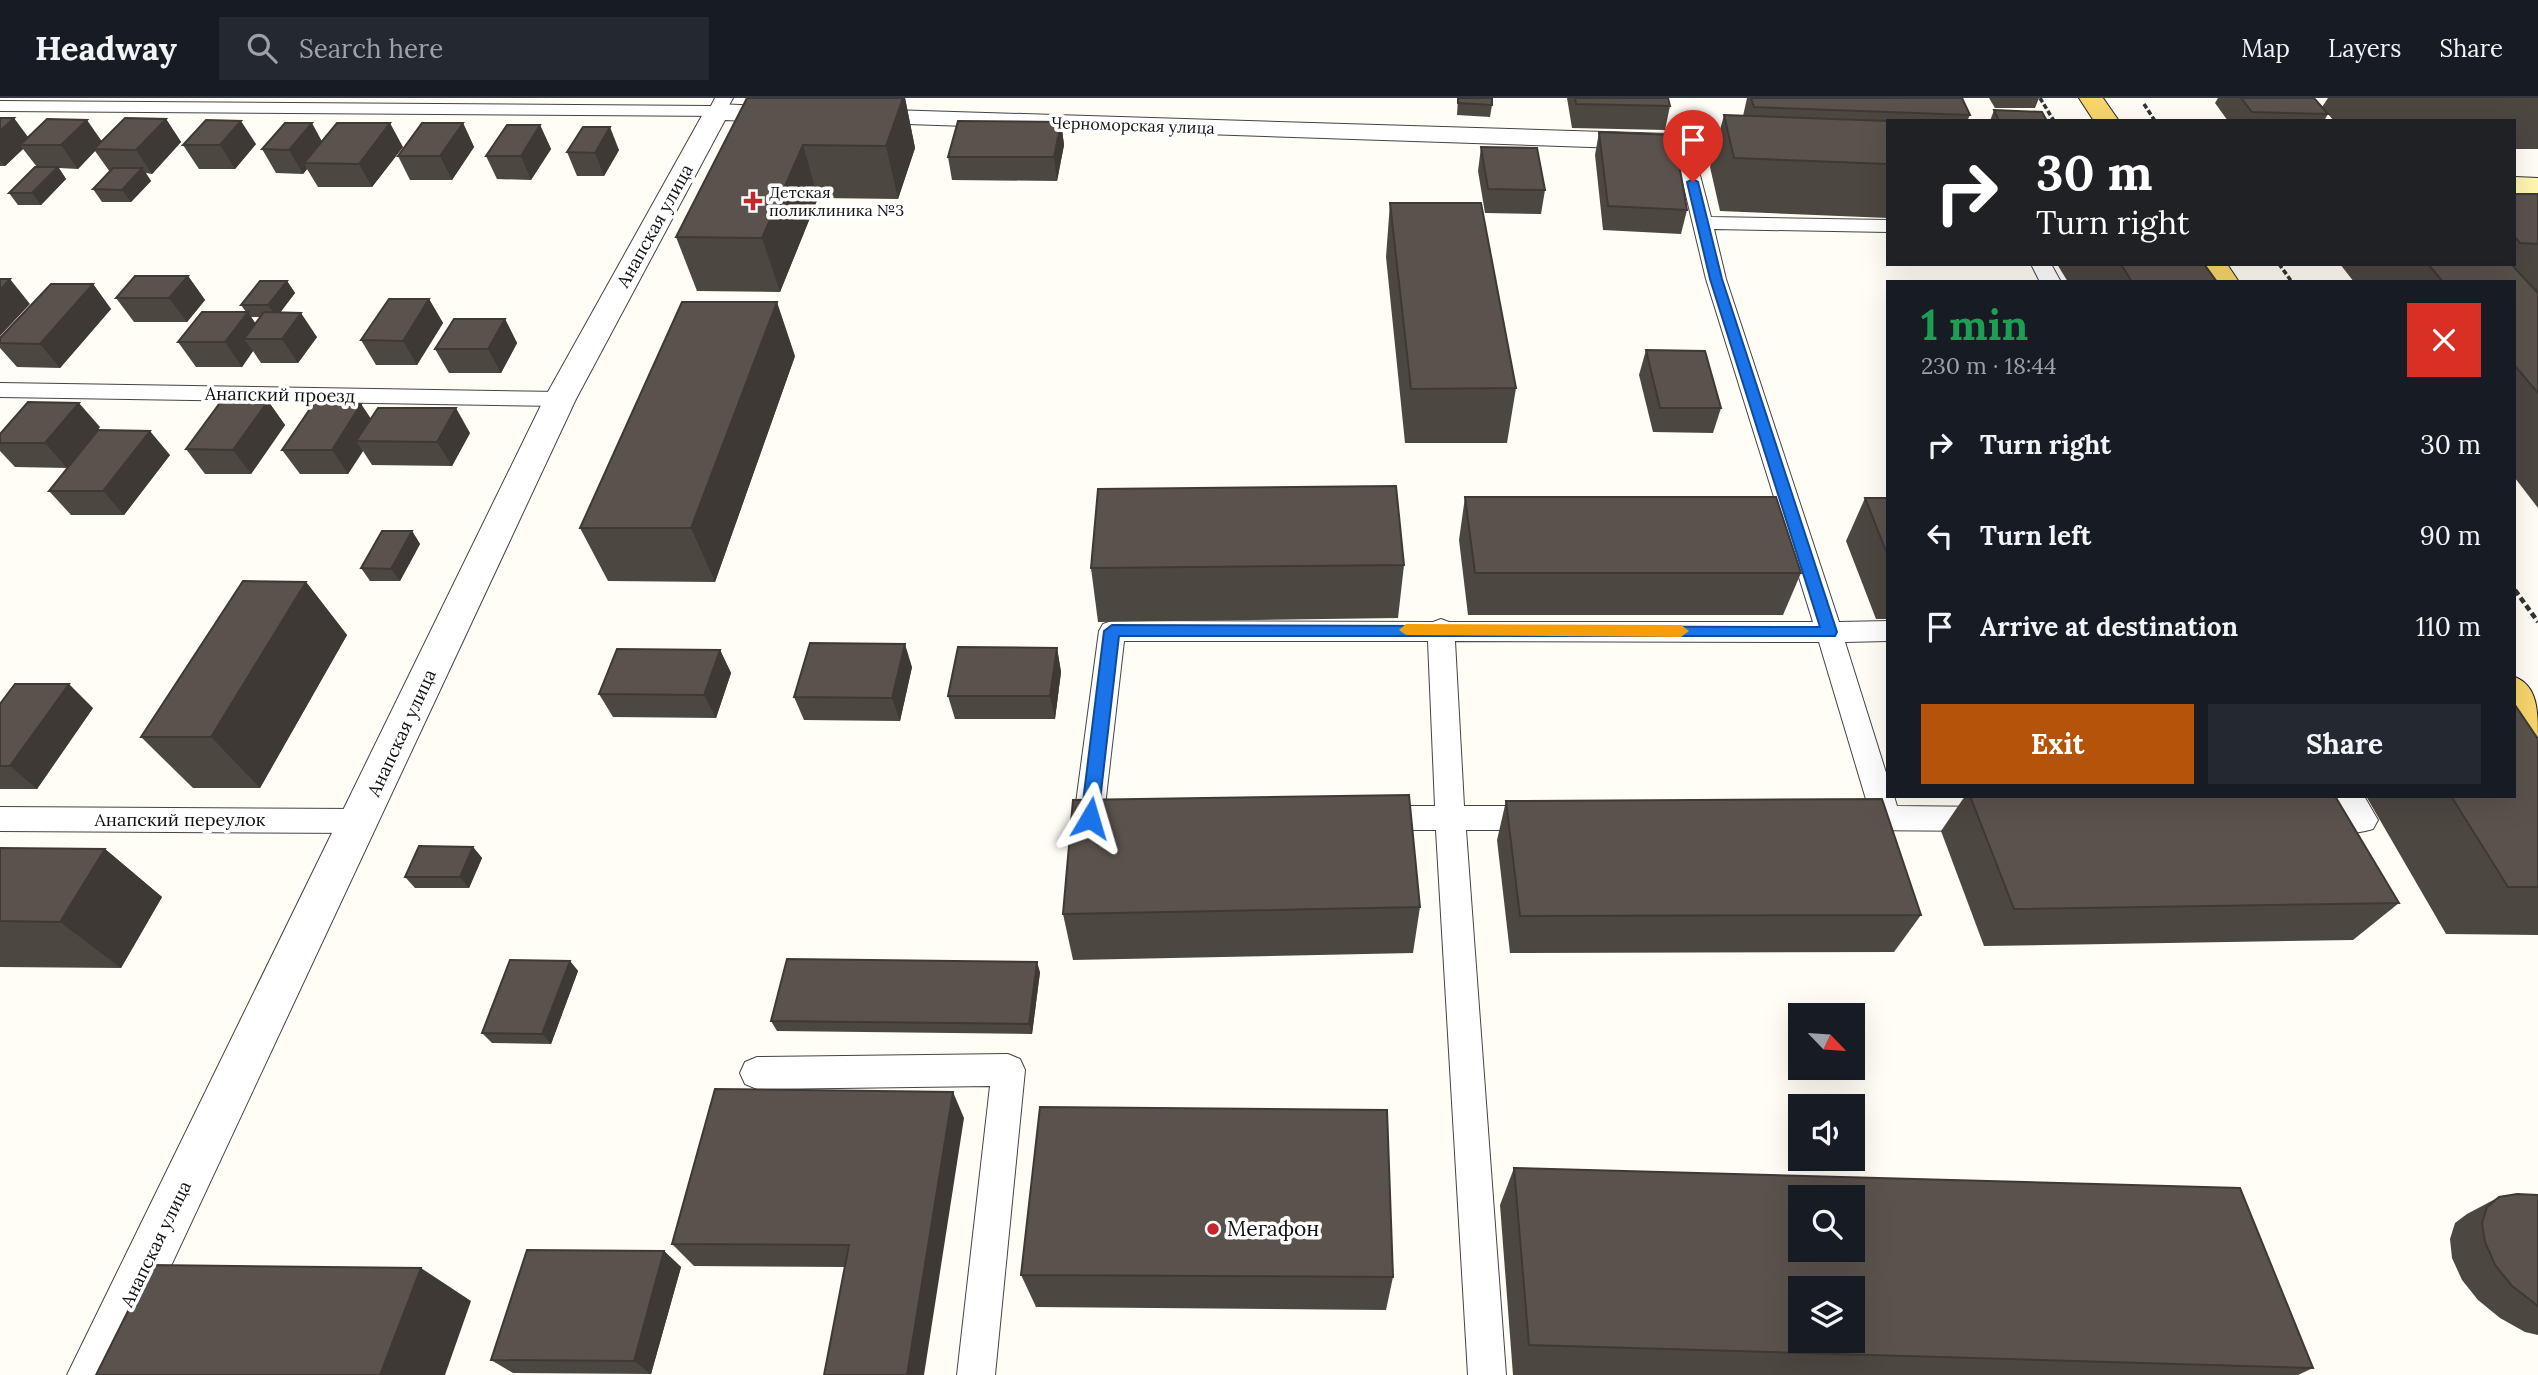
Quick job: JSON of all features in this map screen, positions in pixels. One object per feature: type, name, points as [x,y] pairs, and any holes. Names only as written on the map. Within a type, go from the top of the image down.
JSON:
[{"type":"main road","points":[[2091,98],[2107,119]]},
{"type":"main road","points":[[2516,185],[2538,186]]},
{"type":"main road","points":[[2516,692],[2538,723]]},
{"type":"street","name":"Черноморская улица","points":[[720,105],[822,116],[1792,146]]},
{"type":"street","name":"Анапская улица","points":[[93,1375],[560,399],[720,105]]},
{"type":"lane","name":"Черноморская улица","points":[[0,106],[720,105]]},
{"type":"lane","points":[[1682,141],[1716,279],[1886,818]]},
{"type":"lane","points":[[1703,223],[1886,226]]},
{"type":"lane","name":"Анапский проезд","points":[[0,390],[560,399]]},
{"type":"lane","points":[[1441,629],[1450,818],[1487,1375]]},
{"type":"lane","points":[[1145,818],[1090,818],[1112,631],[1886,631]]},
{"type":"lane","points":[[2281,820],[2363,820],[2350,798]]},
{"type":"lane","points":[[1353,818],[1559,818]]},
{"type":"lane","points":[[1818,818],[2022,819]]},
{"type":"lane","name":"Анапский переулок","points":[[0,819],[360,821]]},
{"type":"lane","points":[[757,1073],[1008,1070],[976,1375]]},
{"type":"path","points":[[2040,98],[2053,119]]},
{"type":"path","points":[[2140,98],[2154,119]]},
{"type":"path","points":[[2516,591],[2538,622]]},
{"type":"building","points":[[747,98],[903,98],[886,146],[803,145],[762,238],[676,237]]},
{"type":"building","points":[[1458,98],[1492,98],[1492,105],[1458,103]]},
{"type":"building","points":[[1575,98],[1668,98],[1670,106],[1576,104]]},
{"type":"building","points":[[1751,98],[1962,98],[1970,115],[1754,107]]},
{"type":"building","points":[[2241,98],[2314,98],[2328,114],[2252,112]]},
{"type":"building","points":[[1994,110],[2042,112],[2046,119],[1998,119]]},
{"type":"building","points":[[1724,115],[1886,121],[1886,164],[1734,158]]},
{"type":"building","points":[[0,118],[14,118],[0,131]]},
{"type":"building","points":[[125,118],[166,119],[136,150],[94,149]]},
{"type":"building","points":[[47,119],[87,120],[61,145],[20,145]]},
{"type":"building","points":[[206,120],[241,121],[220,145],[183,145]]},
{"type":"building","points":[[958,121],[1061,122],[1054,157],[948,157]]},
{"type":"building","points":[[285,123],[312,123],[289,150],[262,149]]},
{"type":"building","points":[[337,123],[390,123],[359,164],[304,163]]},
{"type":"building","points":[[422,123],[463,123],[440,156],[398,156]]},
{"type":"building","points":[[507,125],[540,125],[521,156],[486,156]]},
{"type":"building","points":[[583,127],[610,127],[595,153],[567,152]]},
{"type":"building","points":[[1599,132],[1674,135],[1687,210],[1608,206]]},
{"type":"building","points":[[1481,147],[1537,148],[1545,190],[1488,189]]},
{"type":"building","points":[[35,167],[58,167],[32,193],[9,193]]},
{"type":"building","points":[[113,168],[142,168],[122,190],[93,189]]},
{"type":"building","points":[[2516,194],[2538,194],[2538,244],[2520,243],[2516,238]]},
{"type":"building","points":[[1390,203],[1481,203],[1516,388],[1411,389]]},
{"type":"building","points":[[2122,266],[2205,266],[2216,280],[2131,280]]},
{"type":"building","points":[[2430,266],[2513,266],[2538,293],[2538,393],[2516,367],[2516,280],[2441,280]]},
{"type":"building","points":[[135,276],[188,276],[169,298],[116,298]]},
{"type":"building","points":[[0,279],[10,279],[0,290]]},
{"type":"building","points":[[260,281],[287,281],[268,305],[241,305]]},
{"type":"building","points":[[51,284],[93,284],[40,344],[0,343],[0,338]]},
{"type":"building","points":[[389,299],[429,299],[403,341],[361,340]]},
{"type":"building","points":[[682,302],[777,302],[691,528],[580,528]]},
{"type":"building","points":[[202,312],[248,312],[225,342],[178,342]]},
{"type":"building","points":[[264,312],[301,313],[282,339],[244,339]]},
{"type":"building","points":[[454,319],[505,319],[488,349],[435,349]]},
{"type":"building","points":[[1646,350],[1705,351],[1721,408],[1660,408]]},
{"type":"building","points":[[222,400],[268,401],[233,450],[186,449]]},
{"type":"building","points":[[28,402],[79,403],[45,443],[0,443],[0,434]]},
{"type":"building","points":[[314,403],[361,404],[332,450],[282,450]]},
{"type":"building","points":[[378,408],[456,408],[437,442],[356,441]]},
{"type":"building","points":[[98,430],[150,431],[103,491],[49,491]]},
{"type":"building","points":[[1396,486],[1404,565],[1091,568],[1098,489]]},
{"type":"building","points":[[1465,497],[1776,497],[1801,573],[1475,573]]},
{"type":"building","points":[[1865,498],[1886,498],[1886,551]]},
{"type":"building","points":[[382,531],[412,531],[391,569],[361,568]]},
{"type":"building","points":[[243,581],[306,582],[211,737],[141,737]]},
{"type":"building","points":[[810,643],[905,644],[892,698],[794,697]]},
{"type":"building","points":[[958,647],[1057,648],[1050,696],[948,696]]},
{"type":"building","points":[[617,649],[720,650],[704,695],[599,694]]},
{"type":"building","points":[[15,684],[69,684],[10,766],[0,766],[0,704]]},
{"type":"building","points":[[2516,706],[2538,739],[2538,887],[2508,887],[2452,798],[2516,798]]},
{"type":"building","points":[[1409,795],[1420,907],[1063,914],[1073,800]]},
{"type":"building","points":[[1971,798],[2336,798],[2399,903],[2014,909]]},
{"type":"building","points":[[1882,799],[1921,915],[1520,916],[1506,801]]},
{"type":"building","points":[[419,846],[473,847],[460,877],[405,877]]},
{"type":"building","points":[[0,848],[105,849],[60,922],[0,921]]},
{"type":"building","points":[[787,959],[1037,962],[1029,1024],[771,1021]]},
{"type":"building","points":[[510,960],[570,961],[542,1034],[482,1033]]},
{"type":"building","points":[[715,1089],[953,1092],[907,1375],[824,1375],[849,1245],[672,1244]]},
{"type":"building","name":"Мегафон","points":[[1040,1107],[1387,1110],[1393,1277],[1021,1275]]},
{"type":"building","points":[[1514,1168],[2240,1188],[2313,1368],[1802,1353],[1865,1353],[1865,1276],[1788,1276],[1788,1353],[1529,1345]]},
{"type":"building","points":[[2538,1195],[2538,1306],[2512,1286],[2495,1265],[2485,1242],[2482,1223],[2487,1207],[2499,1197]]},
{"type":"building","points":[[527,1250],[664,1251],[634,1361],[491,1360]]},
{"type":"building","points":[[151,1265],[421,1268],[380,1375],[96,1375]]},
{"type":"slow traffic","points":[[1406,630],[1681,631]]},
{"type":"place","name":"Детская поликлиника №3","points":[[753,201]]},
{"type":"place","name":"Мегафон","points":[[1213,1229]]},
{"type":"route","points":[[1090,818],[1112,631],[1441,629],[1829,632],[1716,279],[1693,182]]}]
